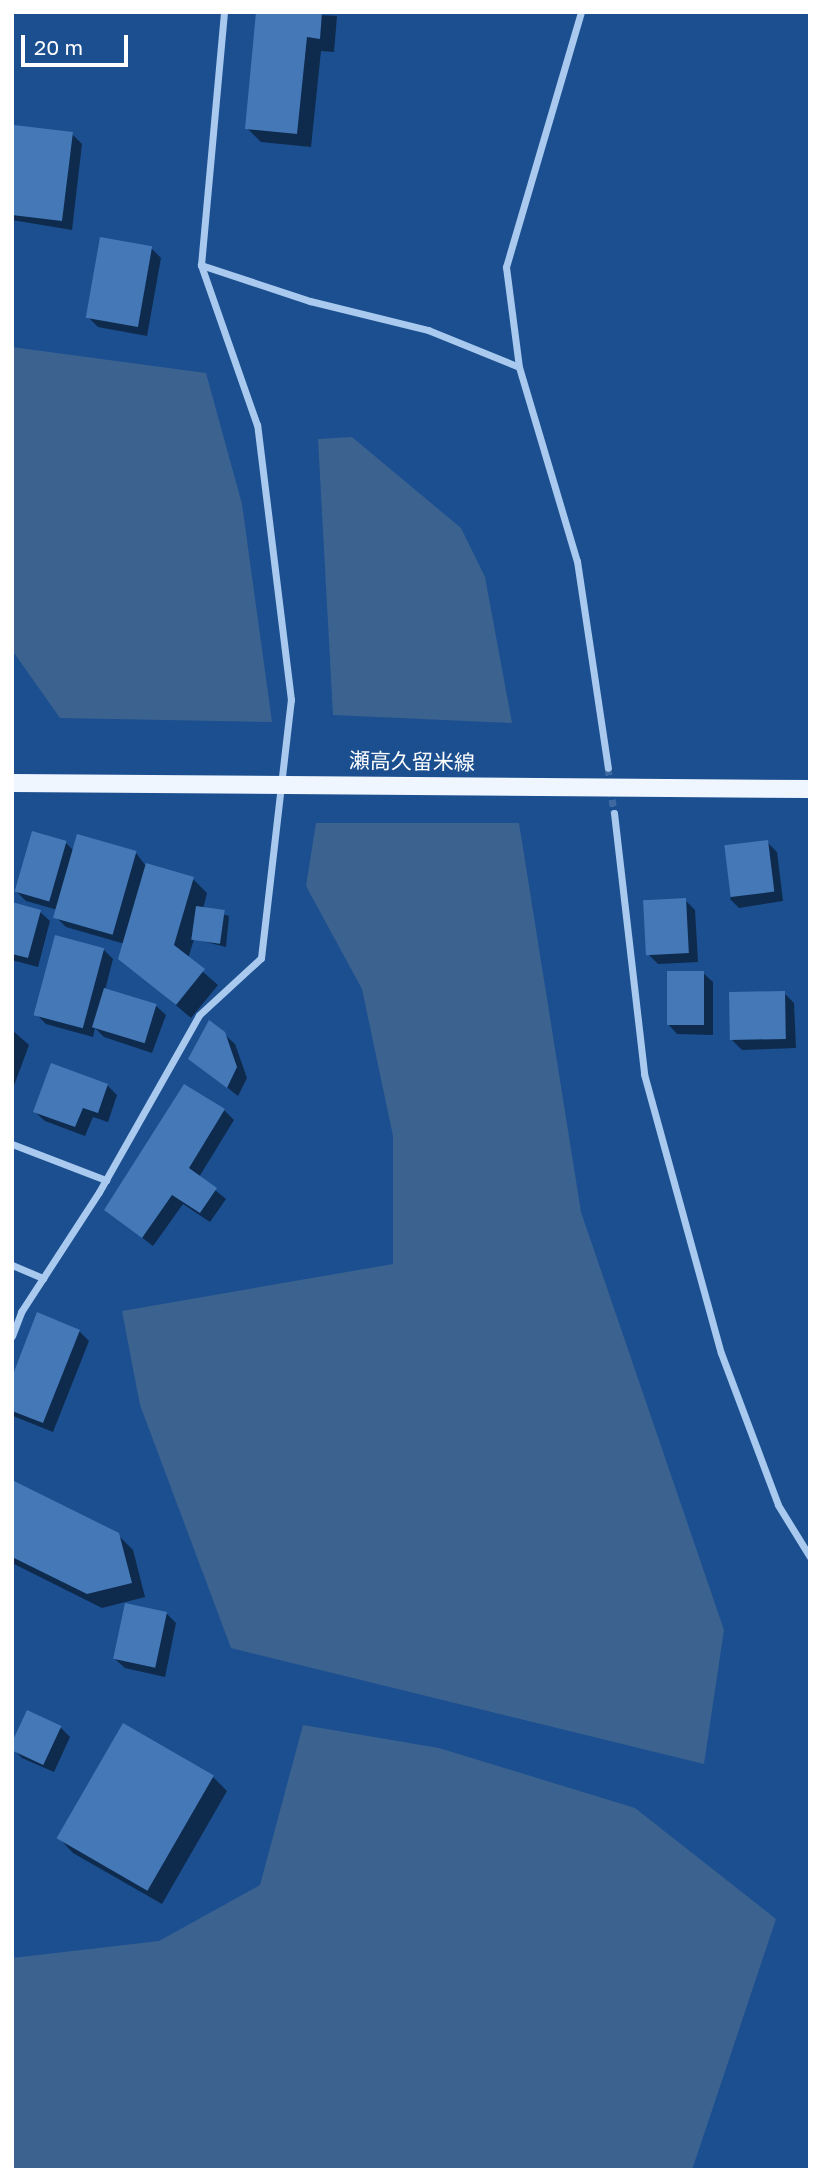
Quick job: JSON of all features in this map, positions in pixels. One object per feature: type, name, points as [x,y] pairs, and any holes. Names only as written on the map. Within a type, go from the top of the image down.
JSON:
[{"type":"main road","name":"瀬高久留米線","points":[[21,783],[308,782],[603,789],[810,789]]},
{"type":"street","points":[[12,1336],[21,1312],[106,1180],[199,1015],[261,958],[284,782],[291,700],[257,425],[201,265],[224,12]]},
{"type":"street","points":[[581,12],[506,267],[519,367],[577,561],[608,768]]},
{"type":"street","points":[[201,265],[310,301],[428,330],[519,367]]},
{"type":"street","points":[[614,813],[644,1073],[721,1353],[778,1505],[810,1557]]},
{"type":"street","points":[[12,1144],[106,1180]]},
{"type":"street","points":[[12,1265],[43,1278]]},
{"type":"water","points":[[12,347],[206,373],[242,504],[272,722],[60,718],[12,650]]},
{"type":"water","points":[[352,437],[461,528],[485,577],[512,723],[333,715],[318,439]]},
{"type":"water","points":[[316,823],[519,823],[581,1212],[724,1630],[704,1764],[231,1648],[140,1405],[122,1311],[393,1264],[393,1136],[362,989],[306,886]]},
{"type":"water","points":[[303,1725],[439,1748],[635,1808],[776,1919],[692,2170],[12,2170],[12,1958],[159,1941],[260,1885]]},
{"type":"building","points":[[256,12],[322,12],[320,39],[307,37],[297,134],[245,129]]},
{"type":"building","points":[[14,125],[73,132],[62,221],[12,215]]},
{"type":"building","points":[[100,237],[152,246],[138,327],[86,318]]},
{"type":"building","points":[[32,831],[67,841],[49,901],[15,892]]},
{"type":"building","points":[[77,834],[137,851],[113,935],[53,918]]},
{"type":"building","points":[[768,840],[774,892],[731,897],[724,845]]},
{"type":"building","points":[[146,863],[194,877],[174,945],[205,969],[176,1005],[118,959]]},
{"type":"building","points":[[686,898],[689,953],[646,955],[643,900]]},
{"type":"building","points":[[12,902],[41,910],[28,958],[12,954]]},
{"type":"building","points":[[196,906],[225,910],[220,944],[191,940]]},
{"type":"building","points":[[55,935],[104,948],[83,1028],[34,1015]]},
{"type":"building","points":[[667,971],[704,971],[704,1025],[667,1025]]},
{"type":"building","points":[[104,988],[157,1004],[145,1043],[92,1027]]},
{"type":"building","points":[[785,991],[786,1039],[730,1040],[729,992]]},
{"type":"building","points":[[209,1020],[225,1032],[237,1067],[227,1088],[188,1059]]},
{"type":"building","points":[[51,1063],[108,1084],[98,1113],[83,1108],[75,1127],[33,1112]]},
{"type":"building","points":[[184,1084],[225,1109],[189,1168],[217,1188],[200,1213],[172,1195],[142,1238],[104,1210]]},
{"type":"building","points":[[37,1312],[80,1330],[43,1423],[12,1411],[12,1377]]},
{"type":"building","points":[[12,1480],[119,1533],[132,1583],[87,1594],[12,1557]]},
{"type":"building","points":[[125,1603],[167,1612],[155,1668],[113,1659]]},
{"type":"building","points":[[27,1710],[61,1726],[43,1765],[12,1750],[12,1742]]},
{"type":"building","points":[[123,1723],[214,1776],[147,1891],[56,1838]]},
{"type":"tunnel","points":[[608,768],[614,813]]}]
